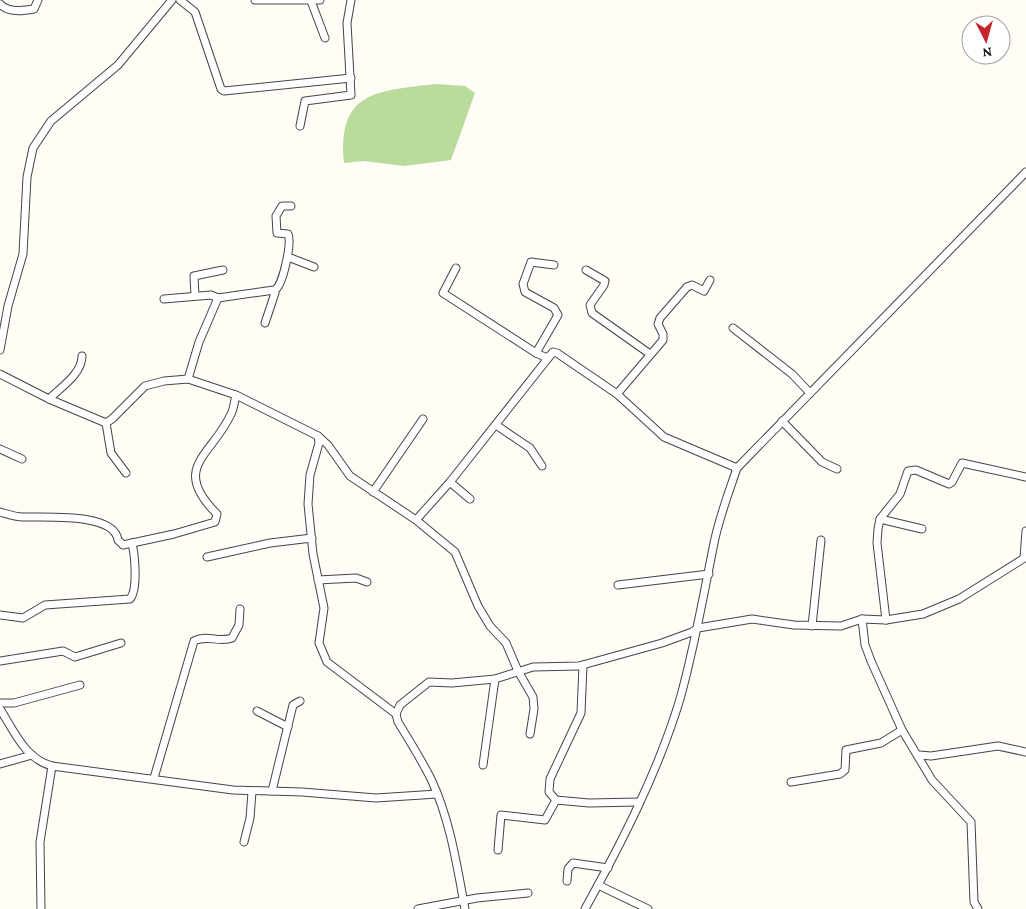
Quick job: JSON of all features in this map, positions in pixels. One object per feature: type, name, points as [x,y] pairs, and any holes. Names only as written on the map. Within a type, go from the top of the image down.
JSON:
[{"type":"street","points":[[0,4],[4,9],[22,11],[34,9],[38,0]]},
{"type":"street","points":[[0,350],[2,325],[23,254],[27,177],[33,148],[52,120],[118,65],[172,0]]},
{"type":"street","points":[[180,0],[195,12],[221,89],[224,91],[351,78]]},
{"type":"street","points":[[255,0],[320,0]]},
{"type":"street","points":[[300,126],[306,101],[350,96],[351,78],[347,23],[351,0]]},
{"type":"street","points":[[311,1],[324,38]]},
{"type":"street","points":[[585,909],[608,868],[639,802],[671,726],[698,628],[718,526],[737,468],[1026,172]]},
{"type":"street","points":[[265,323],[275,290],[281,284],[288,257],[289,236],[277,234],[276,225],[280,207],[291,206]]},
{"type":"street","points":[[288,257],[314,267]]},
{"type":"street","points":[[536,353],[558,315],[554,308],[525,292],[523,284],[531,262],[554,265]]},
{"type":"street","points":[[456,268],[443,293],[536,353],[547,358],[549,356]]},
{"type":"street","points":[[195,296],[194,276],[223,270]]},
{"type":"street","points":[[586,270],[605,281],[590,305],[591,311],[650,354]]},
{"type":"street","points":[[617,394],[664,338],[658,324],[660,318],[687,287],[692,285],[704,291],[710,280]]},
{"type":"street","points":[[164,299],[211,295],[218,298],[275,290]]},
{"type":"street","points":[[188,379],[200,338],[218,298]]},
{"type":"street","points":[[733,328],[792,374],[810,393]]},
{"type":"street","points":[[416,520],[450,482],[551,353],[557,353],[617,394],[668,440],[737,468]]},
{"type":"street","points":[[49,399],[76,373],[81,365],[82,356]]},
{"type":"street","points":[[0,374],[49,399],[106,422],[112,419],[145,386],[158,382],[188,379],[236,395],[318,436],[328,445],[350,476],[416,520],[455,552],[478,606],[490,626],[506,643],[534,702],[530,734]]},
{"type":"street","points":[[0,512],[21,517],[64,516],[104,524],[113,529],[121,543],[132,543],[206,526],[216,520],[217,514],[198,491],[196,474],[204,453],[232,412],[236,395]]},
{"type":"street","points":[[373,492],[423,418]]},
{"type":"street","points":[[782,421],[822,462],[837,469]]},
{"type":"street","points":[[106,422],[111,453],[126,473]]},
{"type":"street","points":[[496,425],[530,448],[542,466]]},
{"type":"street","points":[[318,436],[308,490],[312,538],[324,608],[319,644],[324,656],[343,676],[396,714],[398,722],[431,778],[437,794],[453,848],[465,905]]},
{"type":"street","points":[[0,449],[22,460]]},
{"type":"street","points":[[886,620],[877,543],[880,520],[900,494],[904,480],[910,470],[949,484],[962,463],[1026,477]]},
{"type":"street","points":[[450,482],[470,499]]},
{"type":"street","points":[[880,520],[922,529]]},
{"type":"street","points":[[396,714],[402,703],[427,683],[495,679],[533,668],[583,665],[675,639],[698,628],[752,619],[812,626],[842,626],[862,619],[886,620],[923,614],[947,606],[1025,557],[1026,531]]},
{"type":"street","points":[[207,557],[270,542],[312,538]]},
{"type":"street","points":[[812,626],[822,540]]},
{"type":"street","points":[[0,615],[23,618],[45,605],[130,599],[134,594],[132,543]]},
{"type":"street","points":[[618,585],[709,574]]},
{"type":"street","points":[[318,580],[356,578],[367,582]]},
{"type":"street","points":[[154,778],[194,641],[206,638],[226,640],[232,638],[239,624],[240,609]]},
{"type":"street","points":[[862,619],[868,653],[902,730],[919,755],[932,780],[971,822],[974,902],[978,909]]},
{"type":"street","points":[[0,661],[63,651],[78,657],[120,643]]},
{"type":"street","points":[[583,665],[582,706],[579,719],[549,784],[549,792],[556,800],[589,803],[639,802]]},
{"type":"street","points":[[483,765],[495,679]]},
{"type":"street","points":[[0,703],[14,702],[80,684]]},
{"type":"street","points":[[272,791],[294,703],[300,701]]},
{"type":"street","points":[[0,710],[21,744],[41,762],[52,766],[252,792],[272,791],[356,798],[392,798],[437,794]]},
{"type":"street","points":[[256,711],[288,726]]},
{"type":"street","points":[[791,782],[840,774],[845,770],[846,750],[881,743],[902,730]]},
{"type":"street","points":[[919,755],[931,756],[998,746],[1026,752]]},
{"type":"street","points":[[0,764],[32,755]]},
{"type":"street","points":[[41,909],[40,842],[52,766]]},
{"type":"street","points":[[244,842],[250,818],[252,792]]},
{"type":"street","points":[[498,850],[501,815],[545,820],[556,800]]},
{"type":"street","points":[[567,881],[568,869],[573,862],[608,868]]},
{"type":"street","points":[[598,885],[648,909]]},
{"type":"street","points":[[418,909],[465,905],[528,894]]},
{"type":"green space","points":[[435,84],[465,86],[475,93],[451,160],[404,166],[364,161],[344,163],[344,139],[347,121],[354,108],[365,99],[379,93]]}]
